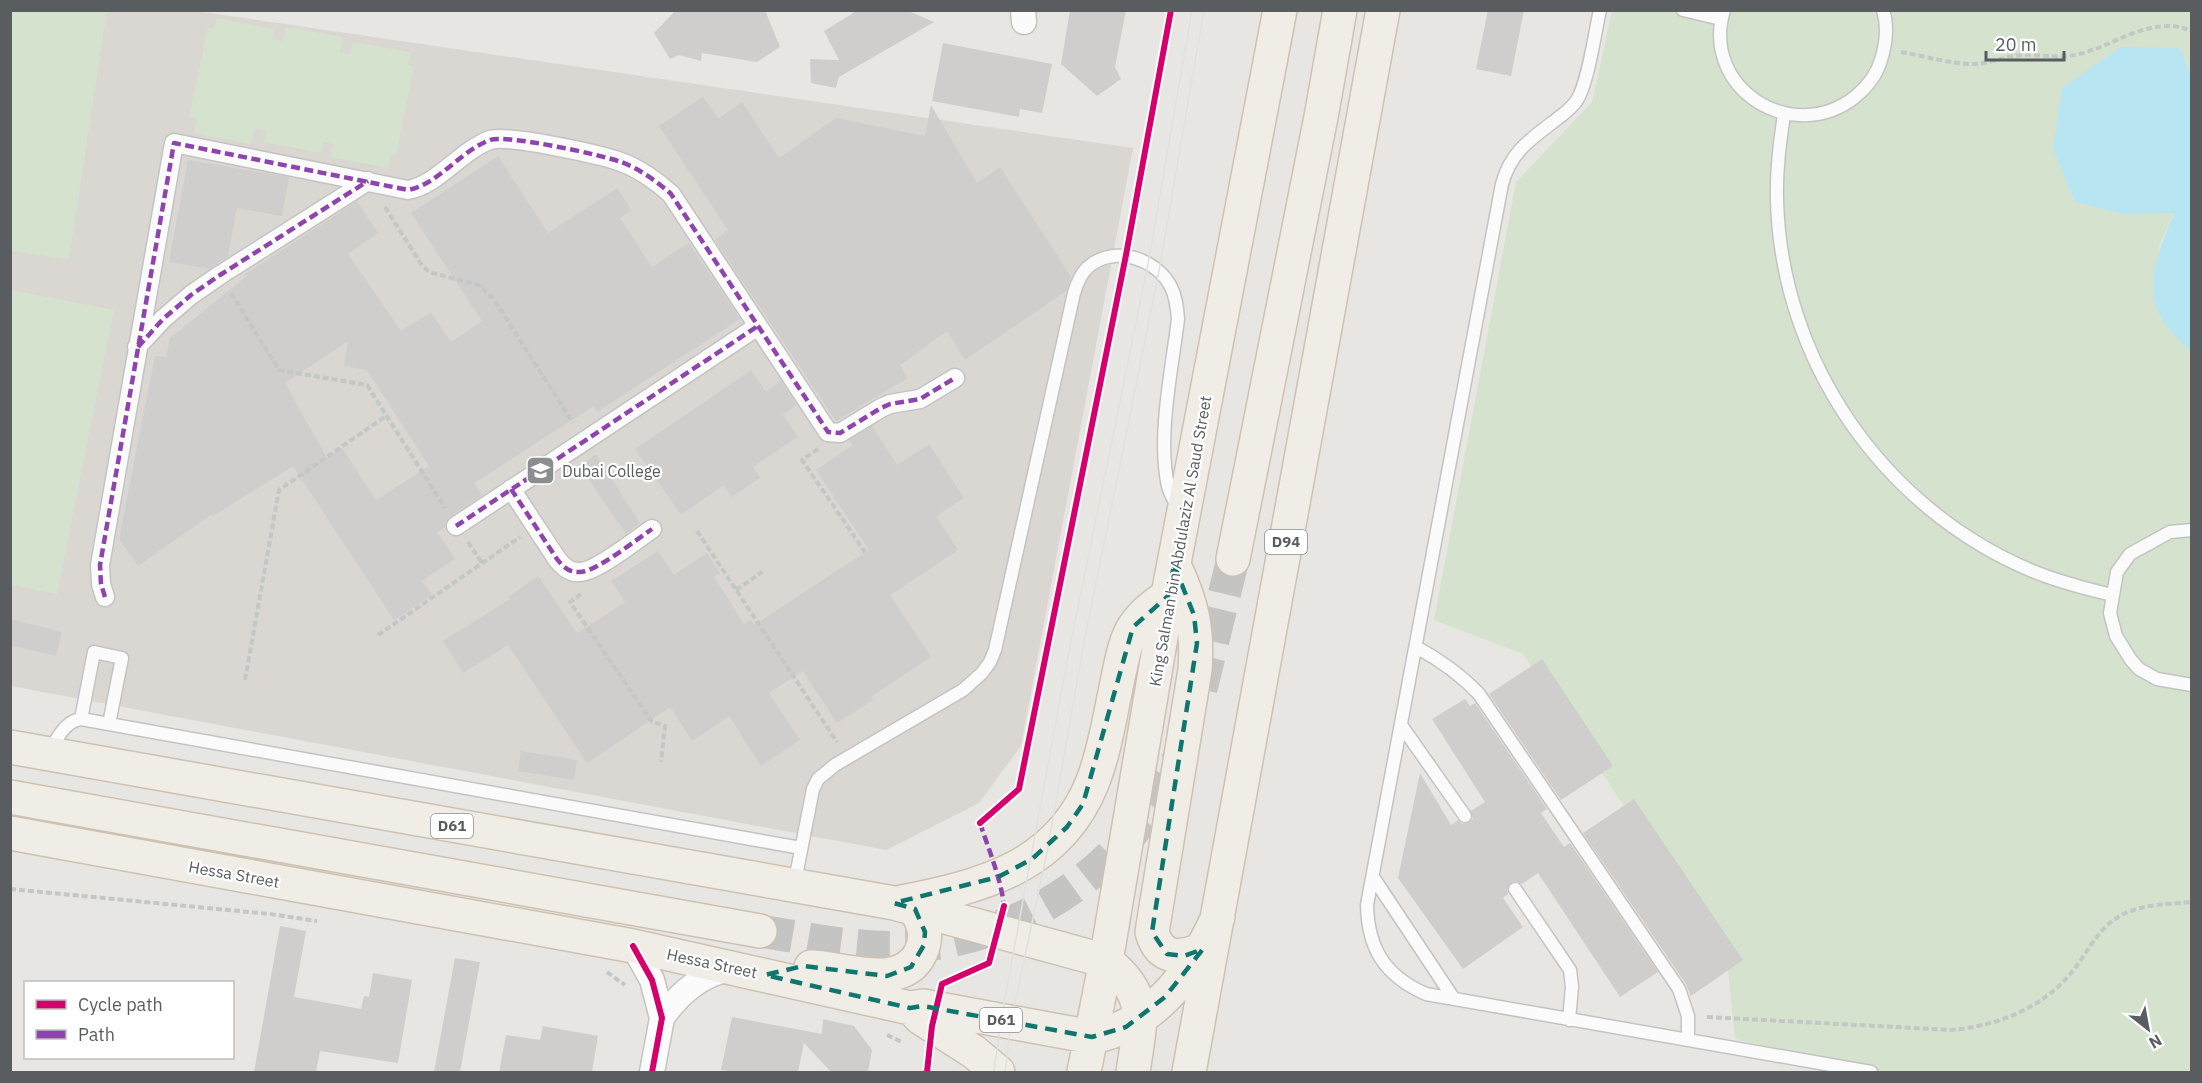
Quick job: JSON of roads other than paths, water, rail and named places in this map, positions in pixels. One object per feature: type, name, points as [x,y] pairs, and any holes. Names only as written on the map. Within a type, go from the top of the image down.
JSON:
[{"type":"main road","name":"King Salman bin Abdulaziz Al Saud Street","points":[[1084,1072],[1106,961],[1171,581],[1280,10]]},
{"type":"main road","points":[[1233,559],[1319,129],[1340,10]]},
{"type":"main road","name":"D94","points":[[1189,1072],[1383,10]]},
{"type":"main road","points":[[904,906],[998,877],[1032,860],[1067,827],[1083,804],[1094,778],[1124,649],[1133,627],[1171,581],[1185,589],[1194,615],[1197,643],[1195,670],[1152,932],[1154,940],[1167,954],[1184,956],[1203,949]]},
{"type":"main road","name":"D61","points":[[10,747],[904,906]]},
{"type":"main road","points":[[10,796],[760,931]]},
{"type":"main road","name":"Hessa Street","points":[[17,836],[633,946],[910,1008],[923,1006],[1092,1037],[1126,1027],[1165,998],[1186,975],[1203,949],[1218,917]]},
{"type":"main road","points":[[904,906],[1106,961],[1120,972],[1138,1000],[1140,1016],[1133,1072]]},
{"type":"main road","points":[[765,975],[803,966],[887,976],[900,974],[914,963],[924,945],[925,932],[922,920],[904,906]]},
{"type":"main road","points":[[910,1008],[921,1018],[974,1052],[998,1072]]},
{"type":"main road","points":[[1091,1072],[1100,1063],[1110,1061],[1127,1072]]},
{"type":"street","points":[[105,597],[101,584],[100,565],[174,143],[408,190],[422,185],[482,143],[493,138],[505,137],[622,162],[671,194],[828,432],[840,434],[881,408],[890,404],[920,399],[955,378]]},
{"type":"street","points":[[137,348],[163,319],[191,295],[369,181]]},
{"type":"street","points":[[456,525],[758,327]]},
{"type":"street","points":[[511,489],[563,567],[573,572],[583,573],[595,568],[652,529]]},
{"type":"street","points":[[633,946],[652,980],[662,1018],[652,1072]]},
{"type":"street","points":[[662,1018],[684,990],[714,972],[732,968]]},
{"type":"lane","points":[[1600,10],[1583,84],[1577,100],[1570,110],[1519,150],[1506,172],[1367,904],[1371,937],[1386,966],[1411,987],[1426,994],[1871,1072]]},
{"type":"lane","points":[[1683,10],[1723,15],[1720,37],[1723,54],[1738,86],[1752,99],[1784,114],[1817,115],[1833,111],[1848,103],[1872,80],[1885,49],[1886,32],[1883,10]]},
{"type":"lane","points":[[1784,114],[1778,156],[1777,200],[1780,243],[1788,285],[1800,326],[1837,404],[1861,439],[1889,472],[1920,502],[1954,528],[1991,551],[2030,570],[2112,595]]},
{"type":"lane","points":[[794,887],[813,789],[818,779],[847,758],[963,690],[982,673],[990,662],[995,650],[1018,551],[1074,292],[1078,279],[1087,268],[1099,260],[1126,255],[1148,264],[1159,271],[1170,285],[1177,301],[1178,319],[1165,426],[1164,457],[1168,488],[1183,517]]},
{"type":"lane","points":[[2192,530],[2170,532],[2130,554],[2122,562],[2116,573],[2110,613],[2113,629],[2131,660],[2139,669],[2157,679],[2192,685]]},
{"type":"lane","points":[[1416,648],[1460,675],[1479,694],[1679,989],[1688,1016],[1688,1040]]},
{"type":"lane","points":[[81,719],[94,652],[122,658],[109,724]]},
{"type":"lane","points":[[47,754],[65,726],[81,719],[801,848]]},
{"type":"lane","points":[[1401,725],[1465,816]]},
{"type":"lane","points":[[1372,878],[1454,999]]},
{"type":"lane","points":[[1515,889],[1570,970],[1572,987],[1569,1020]]},
{"type":"water","points":[[2121,47],[2180,48],[2191,75],[2191,350],[2174,335],[2163,320],[2156,305],[2153,290],[2157,260],[2174,213],[2123,214],[2075,202],[2053,149],[2062,88]]},
{"type":"tunnel","points":[[1201,689],[1233,559]]},
{"type":"tunnel","points":[[760,931],[832,943],[869,947],[905,947],[949,941],[991,930],[1031,913],[1068,891],[1102,864],[1132,833],[1158,797],[1179,758]]},
{"type":"tram line","points":[[994,1072],[1001,1020],[1068,656],[1148,264],[1192,10]]},
{"type":"tram line","points":[[1005,1072],[1011,1022],[1048,847],[1083,648],[1159,271],[1204,10]]},
{"type":"place","name":"Dubai College","points":[[541,471]]}]
